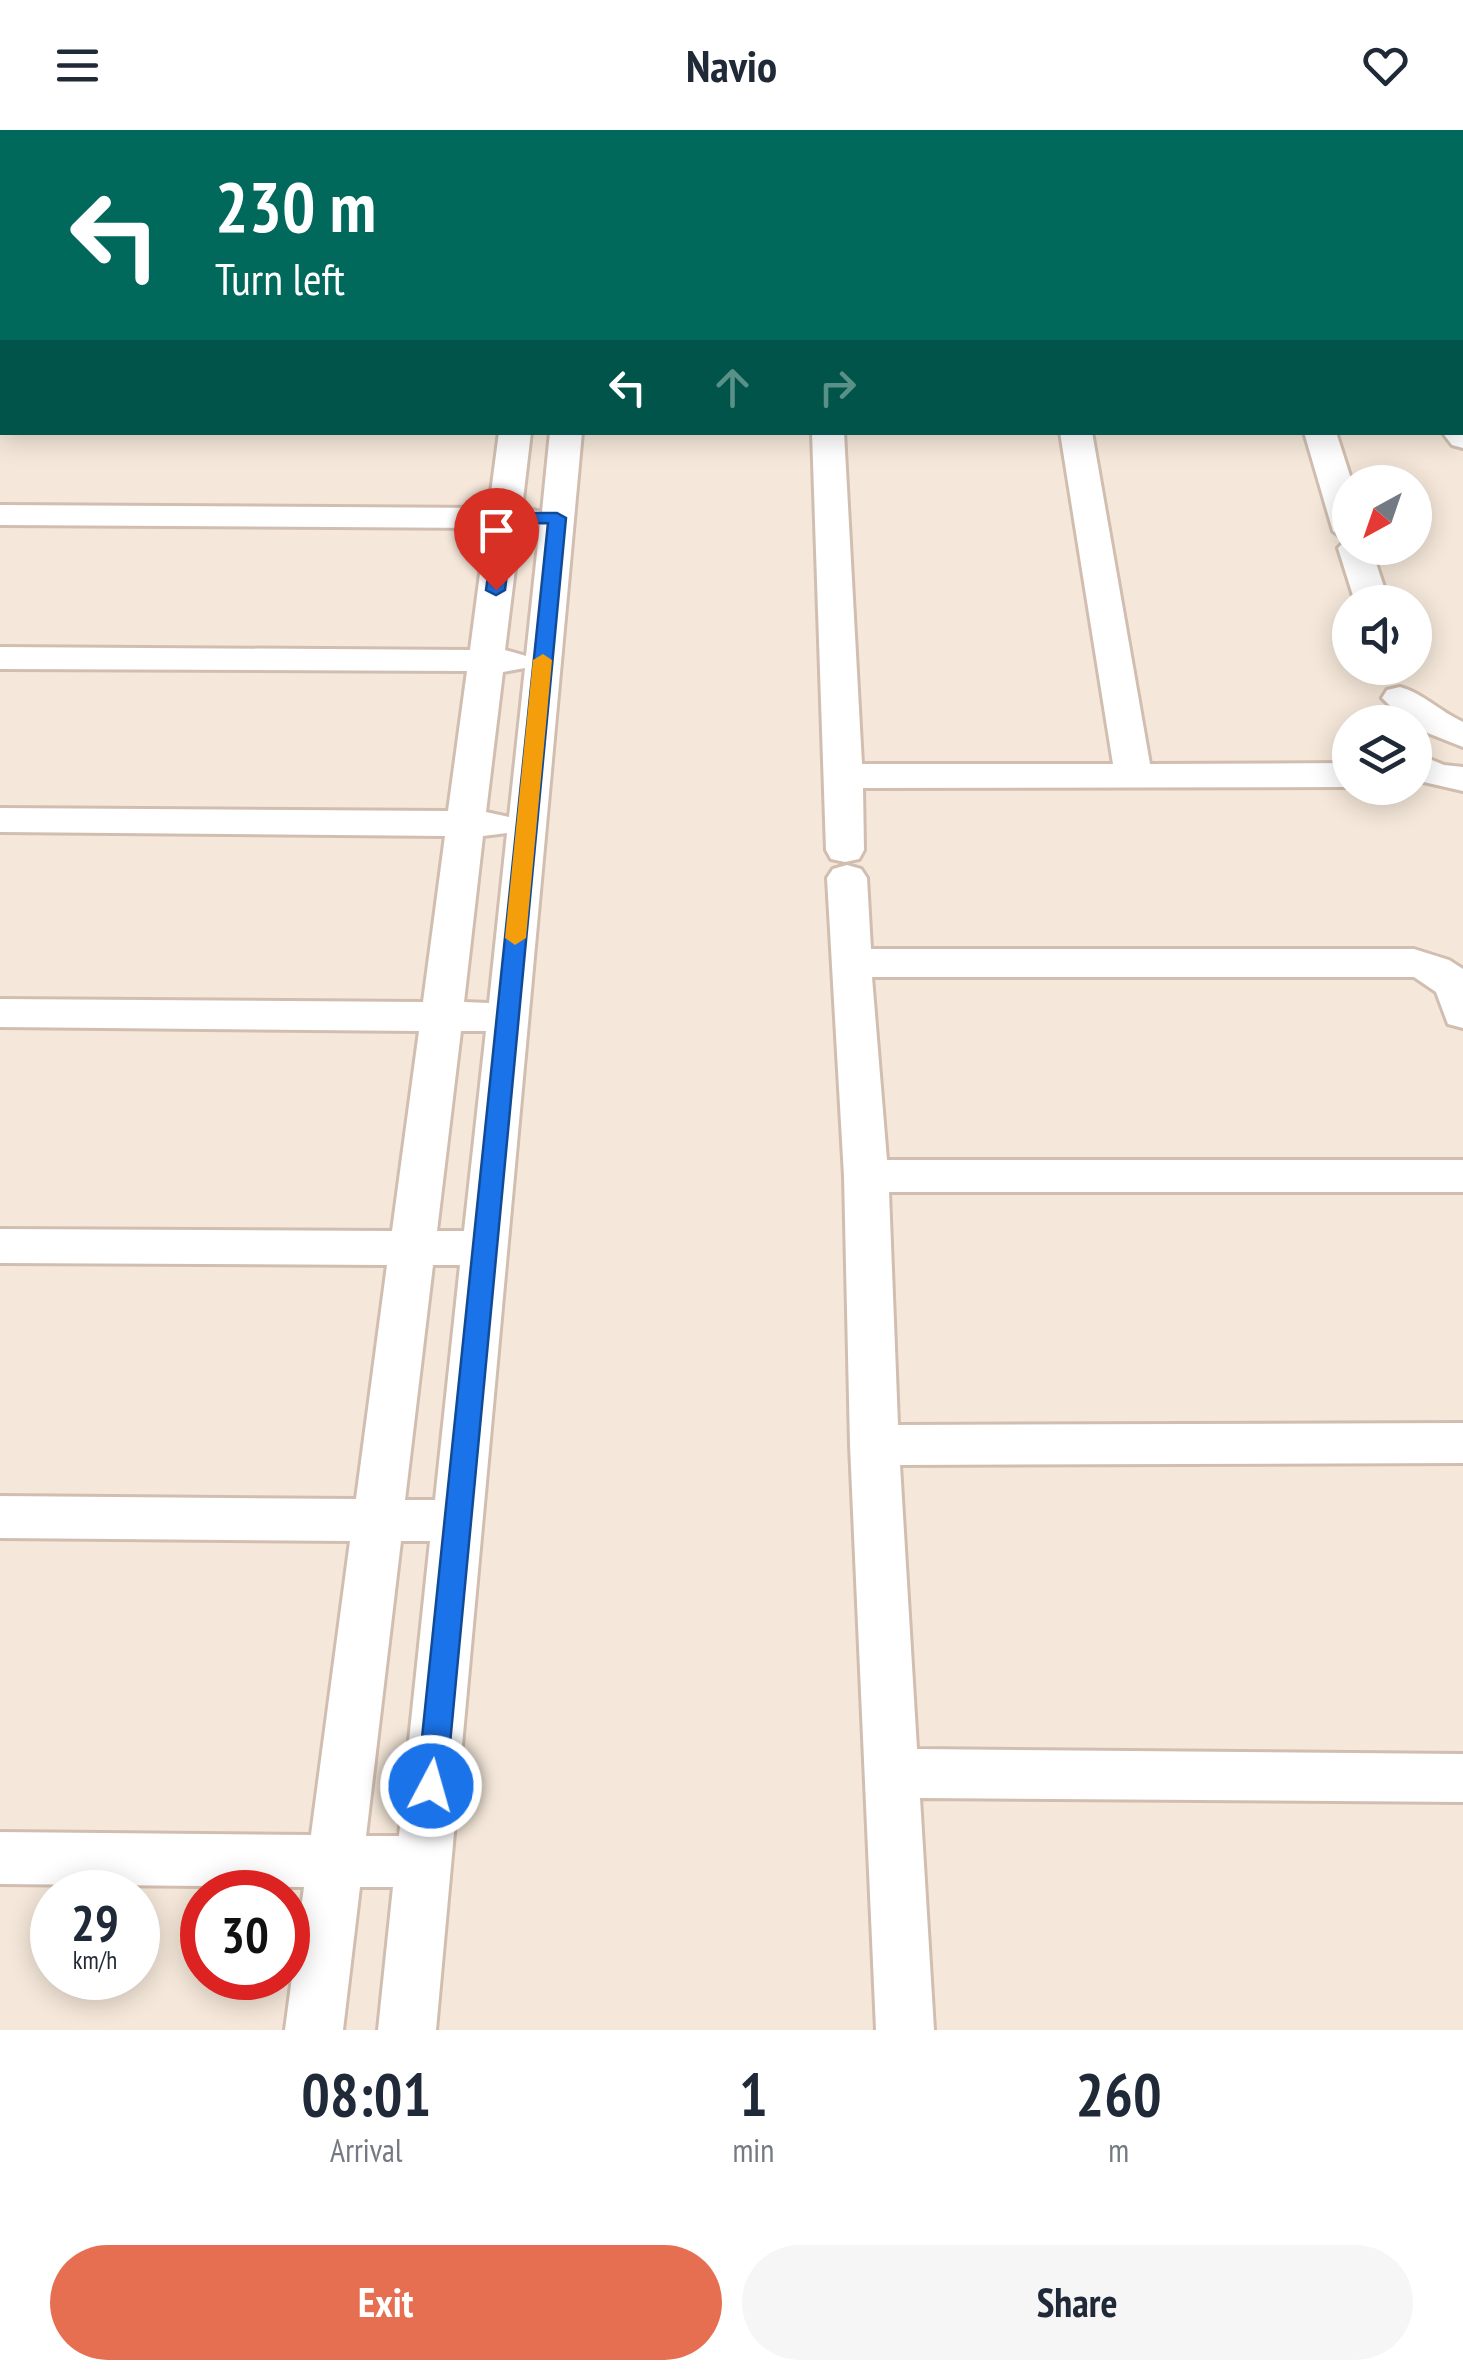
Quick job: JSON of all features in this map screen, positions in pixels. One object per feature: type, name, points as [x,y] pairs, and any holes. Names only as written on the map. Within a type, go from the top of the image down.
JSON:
[{"type":"street","points":[[314,2030],[516,435]]},
{"type":"street","points":[[407,2030],[566,435]]},
{"type":"street","points":[[828,435],[905,2030]]},
{"type":"street","points":[[1076,435],[1133,775]]},
{"type":"street","points":[[1321,435],[1332,472]]},
{"type":"street","points":[[0,515],[557,518]]},
{"type":"street","points":[[0,658],[543,661]]},
{"type":"street","points":[[1400,696],[1424,718],[1463,736]]},
{"type":"street","points":[[1432,734],[1463,736]]},
{"type":"street","points":[[844,776],[1332,774]]},
{"type":"street","points":[[0,820],[527,824]]},
{"type":"street","points":[[851,963],[1414,963],[1443,972],[1454,981],[1463,1014]]},
{"type":"street","points":[[0,1013],[508,1017]]},
{"type":"street","points":[[866,1176],[1463,1176]]},
{"type":"street","points":[[0,1246],[484,1248]]},
{"type":"street","points":[[874,1445],[1463,1443]]},
{"type":"street","points":[[0,1518],[458,1520]]},
{"type":"street","points":[[892,1773],[1463,1778]]},
{"type":"street","points":[[0,1858],[424,1862]]},
{"type":"shaded area","points":[[0,435],[1463,435],[1463,2030],[0,2030]]},
{"type":"slow traffic","points":[[515,938],[543,660]]},
{"type":"route","points":[[431,1786],[557,518],[504,518],[496,590]]}]
